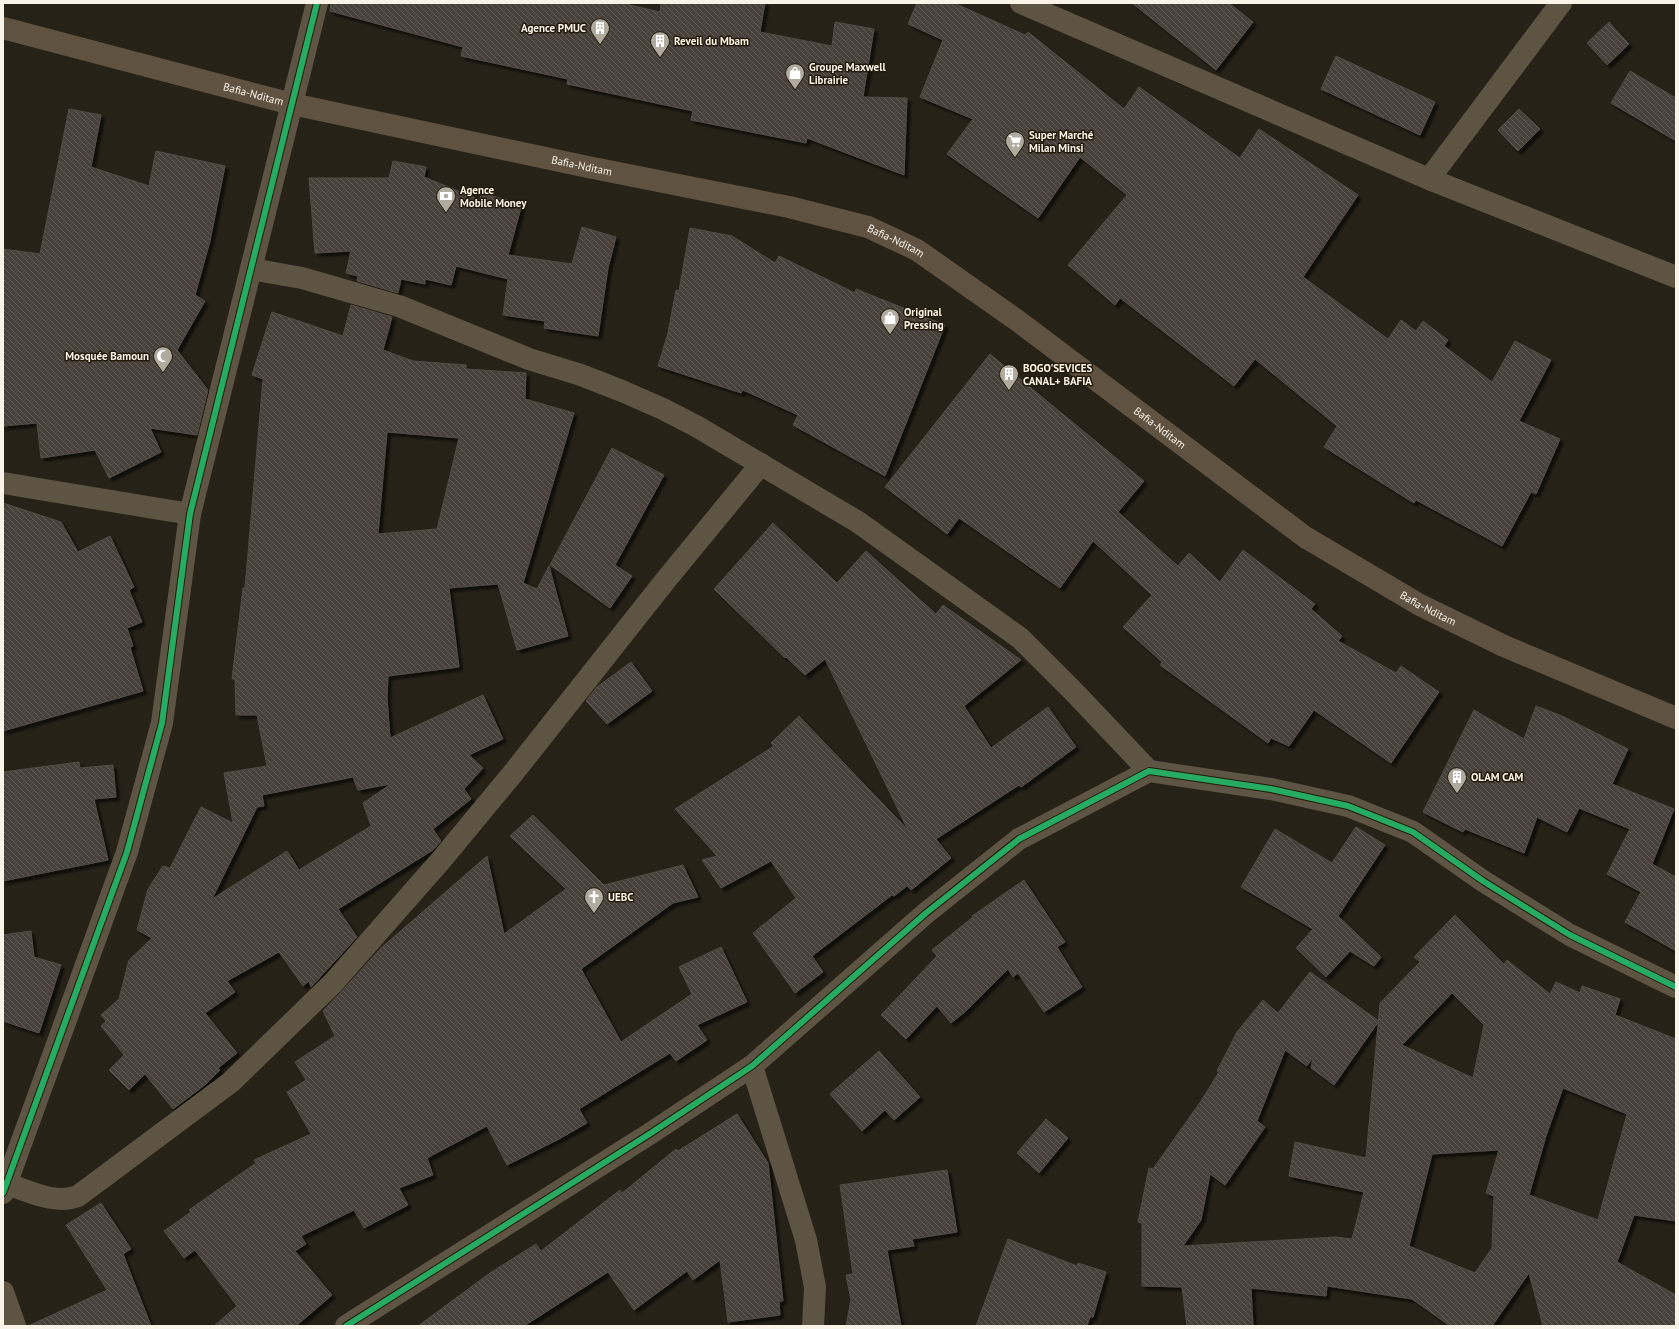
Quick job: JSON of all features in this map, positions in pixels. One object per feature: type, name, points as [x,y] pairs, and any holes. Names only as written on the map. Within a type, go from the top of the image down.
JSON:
[{"type":"main road","name":"Bafia-Nditam","points":[[3,28],[292,104],[588,167],[789,207],[868,227],[917,250],[1018,321],[1305,537],[1420,605],[1497,642],[1676,718]]},
{"type":"street","points":[[317,3],[190,514],[162,723],[127,852],[5,1189],[58,1200],[78,1196],[231,1082],[278,1037],[333,983],[447,854],[761,464]]},
{"type":"street","points":[[1021,3],[1429,179],[1676,277]]},
{"type":"street","points":[[1429,179],[1561,3]]},
{"type":"street","points":[[251,269],[302,278],[399,306],[529,359],[581,375],[663,409],[761,464],[858,522],[1020,638],[1149,771]]},
{"type":"street","points":[[3,483],[190,514]]},
{"type":"street","points":[[346,1326],[651,1133],[752,1066],[926,913],[1019,839],[1149,771],[1271,789],[1348,806],[1413,832],[1483,881],[1570,935],[1676,987]]},
{"type":"street","points":[[752,1066],[806,1240],[815,1287],[813,1326]]},
{"type":"street","points":[[3,1292],[15,1326]]},
{"type":"building","points":[[331,3],[621,3],[660,12],[661,3],[765,3],[760,32],[832,46],[835,22],[874,29],[863,97],[907,98],[904,175],[807,138],[806,143],[691,120],[693,111],[567,84],[568,79],[461,56],[463,47],[330,11]]},
{"type":"building","points":[[917,3],[954,3],[1025,35],[1028,32],[1124,109],[1139,87],[1240,158],[1259,129],[1358,195],[1303,277],[1388,339],[1401,320],[1416,331],[1423,321],[1448,340],[1444,346],[1492,382],[1515,341],[1551,360],[1519,421],[1560,439],[1536,494],[1531,492],[1502,546],[1416,500],[1414,503],[1324,447],[1337,426],[1255,359],[1234,386],[1120,298],[1115,305],[1068,265],[1127,195],[1080,157],[1038,218],[947,154],[973,119],[920,97],[943,40],[908,24]]},
{"type":"building","points":[[1132,3],[1229,3],[1253,22],[1216,70]]},
{"type":"building","points":[[1609,22],[1629,44],[1607,65],[1587,43]]},
{"type":"building","points":[[1336,56],[1435,102],[1420,135],[1321,89]]},
{"type":"building","points":[[1630,71],[1676,98],[1676,141],[1611,103]]},
{"type":"building","points":[[69,109],[101,115],[91,167],[149,186],[156,151],[225,166],[210,241],[195,295],[205,301],[177,350],[208,390],[197,435],[150,428],[161,452],[109,478],[95,450],[41,458],[37,423],[3,426],[3,249],[40,254]]},
{"type":"building","points":[[1519,109],[1540,129],[1518,151],[1498,130]]},
{"type":"building","points":[[393,161],[426,167],[424,177],[480,200],[481,193],[522,204],[508,255],[572,264],[582,227],[616,237],[608,268],[598,336],[544,328],[545,321],[503,315],[508,279],[456,266],[451,285],[425,279],[425,284],[401,279],[398,293],[357,281],[358,276],[346,273],[351,251],[315,253],[309,178],[389,178]]},
{"type":"building","points":[[690,228],[732,236],[775,263],[779,256],[855,293],[856,289],[945,325],[885,476],[793,425],[798,415],[743,390],[741,393],[658,366],[668,333],[676,290],[679,291]]},
{"type":"building","points":[[351,305],[392,317],[383,350],[413,361],[466,365],[466,369],[526,373],[525,399],[574,413],[523,583],[537,589],[549,566],[568,636],[517,650],[498,584],[449,588],[459,667],[388,676],[387,698],[390,738],[483,695],[503,739],[469,755],[483,768],[464,789],[471,799],[433,829],[441,841],[433,850],[338,909],[357,937],[311,987],[309,981],[303,986],[279,952],[227,981],[235,992],[205,1013],[237,1053],[218,1068],[220,1070],[206,1084],[173,1109],[145,1074],[129,1090],[109,1070],[124,1055],[101,1026],[106,1021],[101,1015],[119,999],[129,960],[152,938],[137,930],[148,889],[163,866],[170,868],[201,807],[233,823],[224,773],[267,766],[257,715],[236,715],[235,679],[232,679],[243,588],[245,588],[263,379],[252,375],[272,312],[343,336]],"holes":[[[387,432],[459,438],[437,529],[378,534]],[[353,777],[358,790],[391,784],[363,803],[371,826],[299,870],[287,851],[212,899],[257,807],[264,806],[262,795]]]},
{"type":"building","points":[[990,354],[1144,481],[1118,512],[1178,566],[1189,553],[1220,582],[1243,550],[1315,604],[1311,609],[1342,636],[1338,641],[1396,673],[1401,666],[1439,692],[1391,763],[1314,710],[1289,746],[1271,738],[1268,743],[1160,665],[1162,662],[1123,627],[1152,595],[1093,541],[1060,588],[959,518],[947,534],[885,487]]},
{"type":"building","points":[[612,448],[664,475],[615,565],[632,576],[610,608],[550,565]]},
{"type":"building","points":[[3,503],[61,522],[78,552],[110,536],[134,587],[129,590],[142,622],[127,628],[133,646],[130,647],[143,691],[3,731]]},
{"type":"building","points":[[773,523],[837,583],[866,551],[936,614],[943,605],[1021,660],[964,706],[991,748],[1048,707],[1076,747],[1021,787],[1019,785],[936,839],[951,858],[911,890],[907,886],[894,896],[892,895],[812,956],[823,972],[795,993],[753,933],[796,898],[771,861],[721,888],[702,860],[717,856],[675,809],[774,746],[771,743],[799,716],[908,830],[825,659],[805,675],[786,657],[785,658],[714,589]]},
{"type":"building","points":[[631,662],[652,691],[607,724],[586,701],[597,687]]},
{"type":"building","points":[[1536,706],[1562,716],[1628,749],[1612,784],[1674,809],[1652,864],[1676,877],[1676,951],[1625,922],[1641,892],[1607,874],[1630,829],[1579,808],[1567,832],[1537,817],[1524,853],[1465,829],[1463,832],[1423,812],[1474,710],[1524,739]]},
{"type":"building","points":[[79,762],[80,768],[113,765],[116,797],[94,799],[108,860],[3,881],[3,772]]},
{"type":"building","points":[[533,815],[604,885],[683,865],[698,897],[673,903],[581,969],[621,1042],[692,994],[679,967],[721,947],[747,1002],[697,1025],[707,1040],[676,1061],[670,1053],[579,1109],[587,1123],[559,1139],[507,1165],[487,1126],[427,1158],[433,1175],[399,1188],[408,1205],[364,1228],[354,1210],[301,1236],[306,1244],[295,1251],[332,1295],[296,1326],[214,1326],[237,1306],[195,1250],[184,1258],[164,1231],[191,1212],[189,1210],[256,1163],[254,1160],[311,1134],[287,1092],[306,1080],[295,1062],[335,1036],[323,1011],[381,948],[487,856],[504,934],[566,889],[510,836]]},
{"type":"building","points":[[1356,827],[1385,845],[1338,916],[1381,957],[1374,966],[1350,951],[1326,977],[1296,948],[1313,929],[1241,887],[1275,829],[1332,863]]},
{"type":"building","points":[[1024,880],[1065,942],[1057,947],[1082,987],[1044,1012],[1018,973],[1013,977],[1008,969],[966,1011],[951,1023],[937,1006],[906,1039],[881,1015],[937,956],[932,950],[973,917],[972,916]]},
{"type":"building","points":[[1455,915],[1504,964],[1507,960],[1550,994],[1556,982],[1580,993],[1582,986],[1620,999],[1615,1015],[1676,1039],[1676,1221],[1634,1215],[1617,1262],[1676,1295],[1676,1326],[1543,1326],[1529,1273],[1492,1326],[1450,1326],[1412,1299],[1327,1286],[1326,1296],[1251,1288],[1253,1326],[1187,1326],[1182,1287],[1142,1286],[1142,1223],[1138,1222],[1149,1168],[1153,1169],[1201,1101],[1219,1072],[1217,1071],[1237,1032],[1263,1000],[1278,1013],[1310,972],[1378,1021],[1380,1003],[1420,962],[1414,957]],"holes":[[[1452,993],[1484,1025],[1473,1078],[1402,1045]],[[1378,1022],[1366,1158],[1295,1142],[1289,1176],[1364,1192],[1352,1239],[1336,1237],[1183,1246],[1201,1220],[1210,1174],[1225,1185],[1265,1127],[1257,1121],[1285,1050],[1307,1066],[1313,1057],[1311,1068],[1334,1085]],[[1563,1088],[1627,1114],[1598,1220],[1529,1195],[1546,1136]],[[1499,1150],[1486,1193],[1494,1196],[1492,1248],[1475,1273],[1409,1246],[1432,1154]]]},
{"type":"building","points":[[31,931],[34,957],[61,965],[39,1033],[3,1021],[3,935]]},
{"type":"building","points":[[879,1051],[920,1097],[894,1120],[885,1110],[862,1131],[830,1094]]},
{"type":"building","points":[[737,1114],[768,1163],[783,1301],[779,1301],[780,1315],[728,1322],[720,1260],[693,1280],[687,1271],[634,1310],[608,1272],[524,1326],[418,1326],[490,1273],[536,1244],[541,1251],[620,1190],[622,1193],[676,1149],[678,1151]]},
{"type":"building","points":[[1046,1119],[1068,1138],[1039,1173],[1017,1153]]},
{"type":"building","points":[[947,1170],[957,1232],[912,1239],[914,1246],[887,1250],[901,1326],[846,1326],[851,1300],[846,1275],[853,1274],[840,1185]]},
{"type":"building","points":[[101,1203],[131,1249],[123,1254],[151,1326],[28,1326],[107,1290],[66,1225]]},
{"type":"building","points":[[1008,1239],[1077,1266],[1078,1263],[1106,1272],[1093,1317],[1090,1317],[1087,1326],[976,1326]]},
{"type":"cycle path","points":[[3,1193],[127,852],[162,723],[190,514],[317,3]]},
{"type":"cycle path","points":[[346,1326],[651,1133],[752,1066],[926,913],[1019,839],[1149,771],[1271,789],[1348,806],[1413,832],[1483,881],[1570,935],[1676,987]]},
{"type":"place","name":"Agence PMUC","points":[[600,45]]},
{"type":"place","name":"Reveil du Mbam","points":[[660,58]]},
{"type":"place","name":"Groupe Maxwell Librairie","points":[[795,90]]},
{"type":"place","name":"Super Marché Milan Minsi","points":[[1015,158]]},
{"type":"place","name":"Agence Mobile Money","points":[[446,213]]},
{"type":"place","name":"Original Pressing","points":[[890,335]]},
{"type":"place","name":"Mosquée Bamoun","points":[[163,373]]},
{"type":"place","name":"BOGO'SEVICES CANAL+ BAFIA","points":[[1009,391]]},
{"type":"place","name":"OLAM CAM","points":[[1457,794]]},
{"type":"place","name":"UEBC","points":[[594,914]]}]
